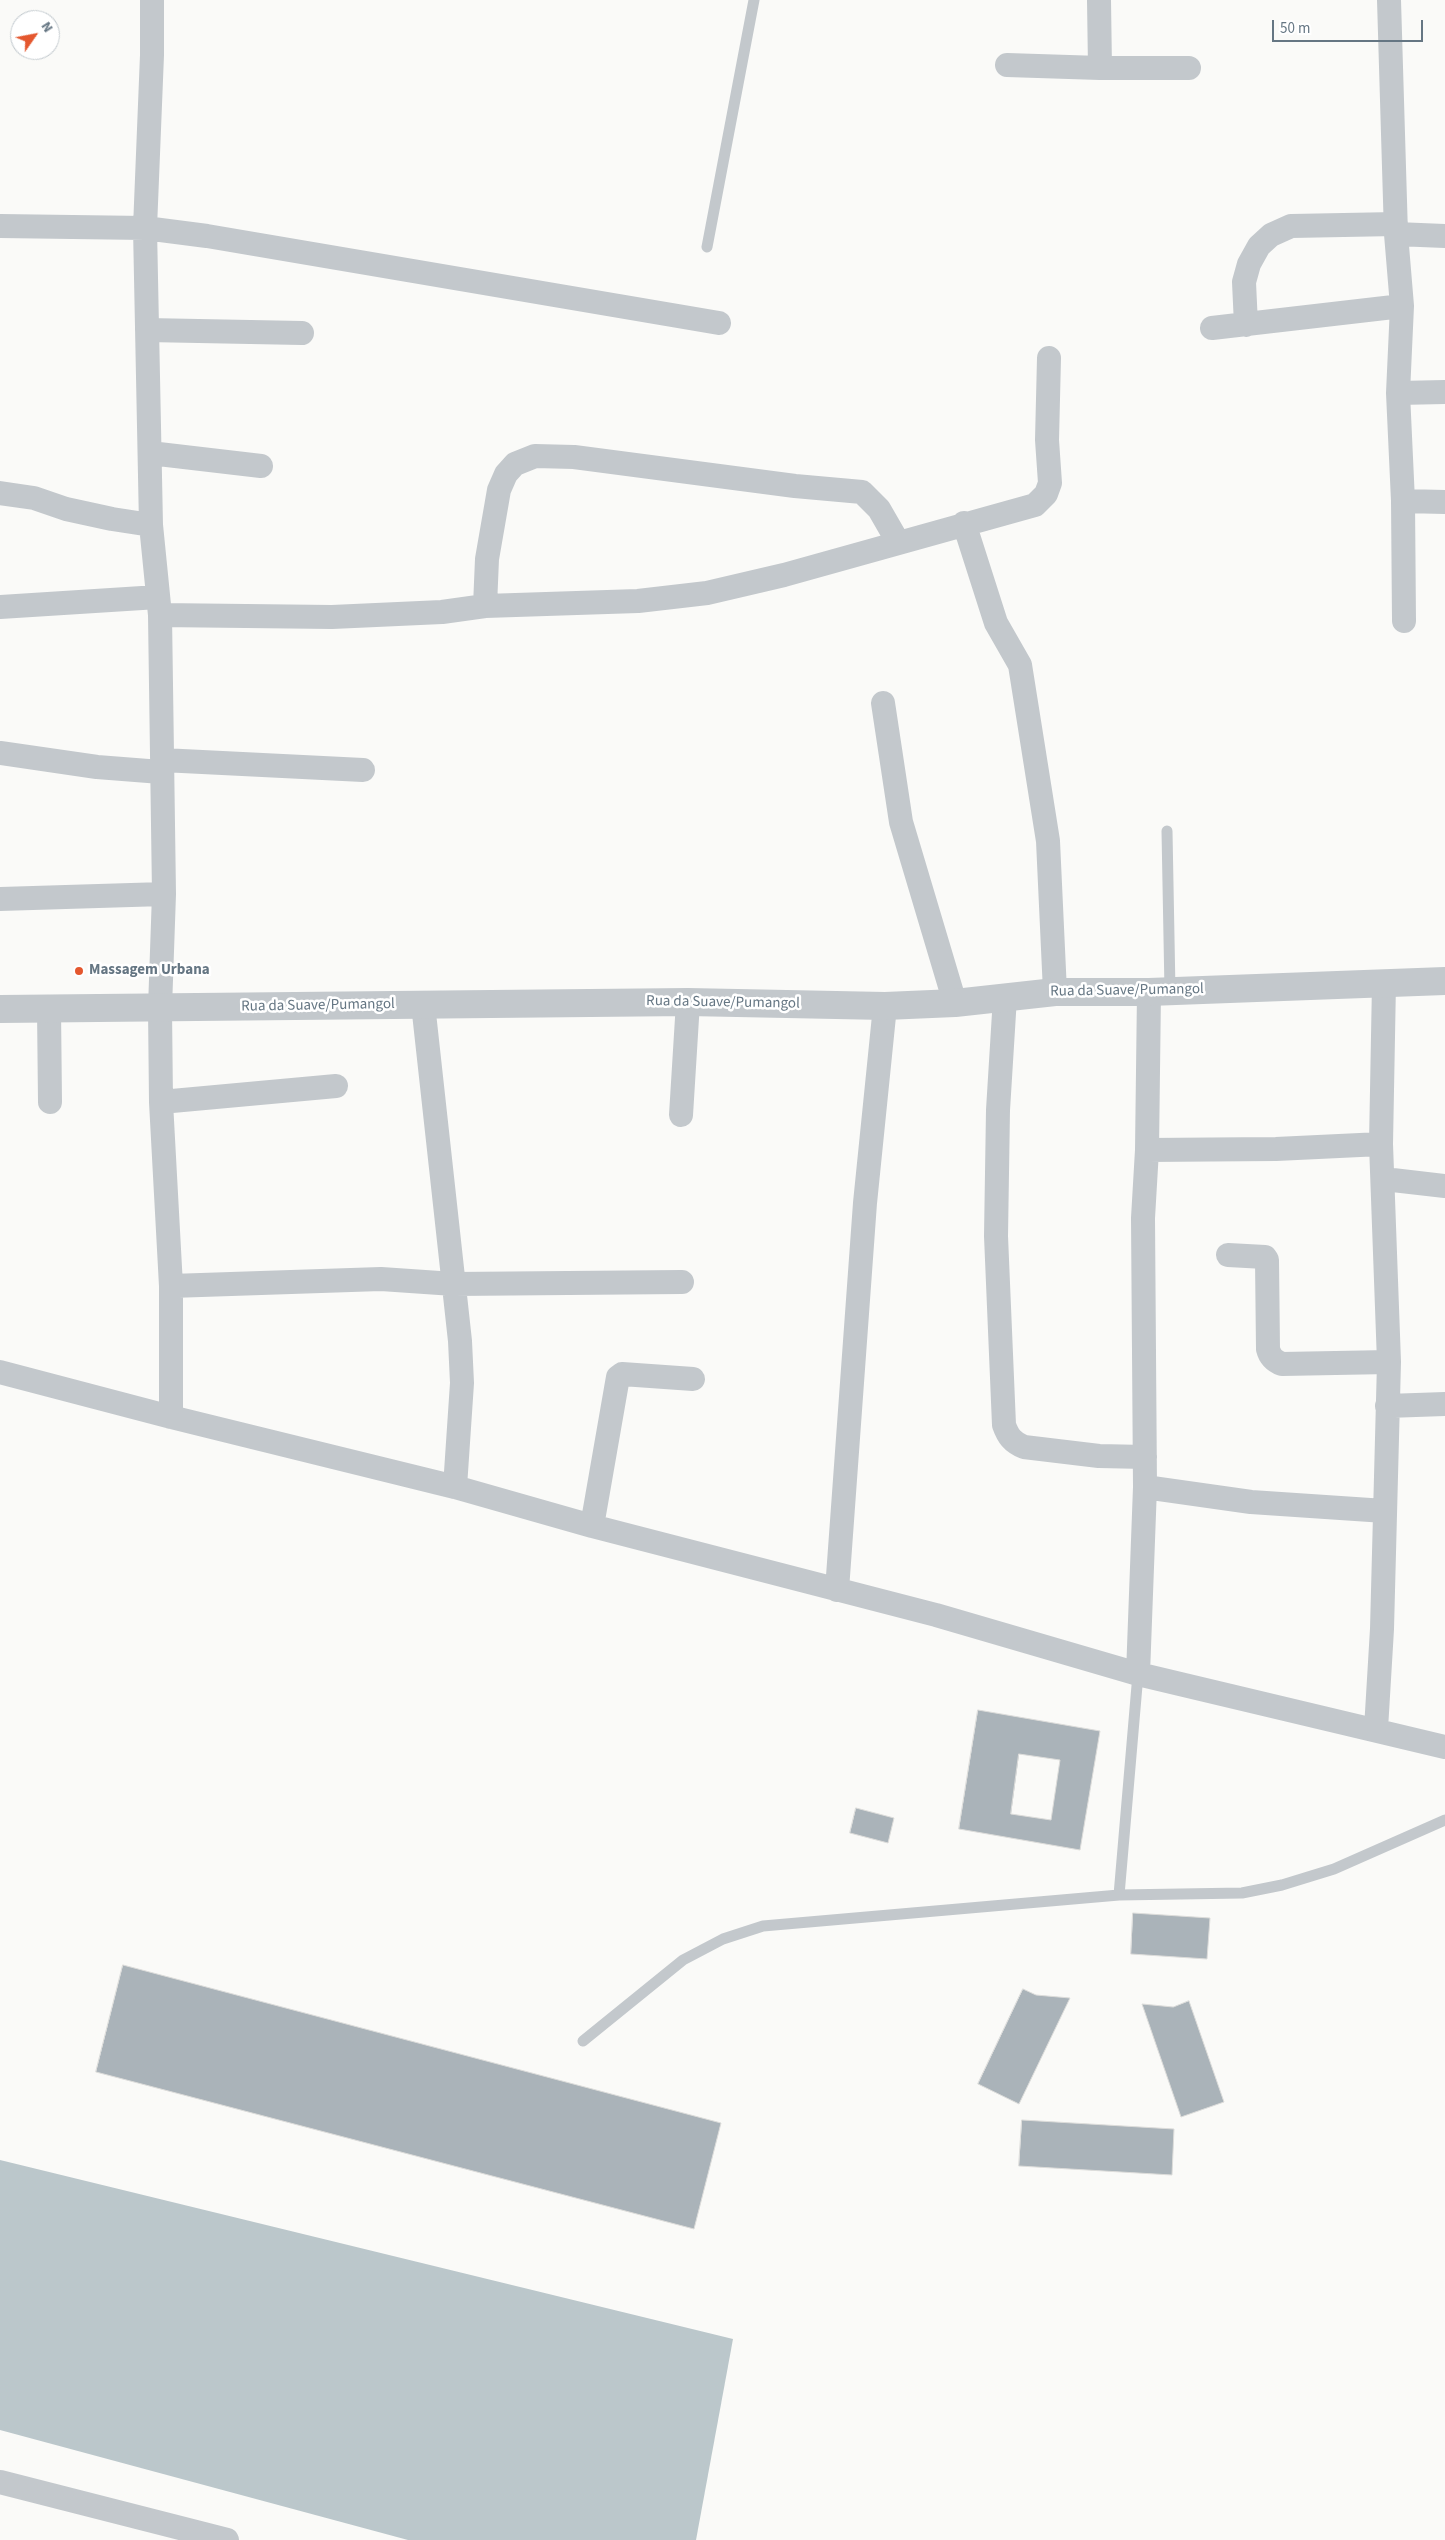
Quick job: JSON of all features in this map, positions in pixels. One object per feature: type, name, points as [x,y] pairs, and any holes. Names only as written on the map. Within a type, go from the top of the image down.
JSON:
[{"type":"street","points":[[152,0],[152,55],[145,228],[151,525],[159,606],[164,894],[160,1008],[162,1102],[171,1286],[171,1417]]},
{"type":"street","points":[[1099,0],[1100,68]]},
{"type":"street","points":[[1389,0],[1396,229],[1402,306],[1398,393],[1403,501],[1404,621]]},
{"type":"street","points":[[1007,65],[1189,68]]},
{"type":"street","points":[[0,226],[145,228],[207,236],[720,323]]},
{"type":"street","points":[[1246,325],[1244,282],[1249,264],[1260,246],[1271,235],[1291,226],[1396,229],[1445,236]]},
{"type":"street","points":[[1212,328],[1402,306]]},
{"type":"street","points":[[147,330],[302,333]]},
{"type":"street","points":[[0,607],[159,606],[332,617],[442,612],[485,606],[638,601],[706,593],[784,575],[964,523],[1036,505],[1046,494],[1050,482],[1047,440],[1049,358]]},
{"type":"street","points":[[1398,393],[1445,392]]},
{"type":"street","points":[[150,452],[261,466]]},
{"type":"street","points":[[485,606],[487,559],[499,490],[506,474],[515,464],[535,456],[574,456],[795,486],[862,492],[879,509],[898,542]]},
{"type":"street","points":[[0,493],[34,498],[66,509],[112,519],[151,525]]},
{"type":"street","points":[[1403,501],[1445,502]]},
{"type":"street","points":[[964,523],[996,623],[1020,665],[1048,841],[1055,992]]},
{"type":"street","points":[[883,703],[901,822],[955,1003]]},
{"type":"street","points":[[0,753],[97,767],[162,766],[363,770]]},
{"type":"street","points":[[0,898],[164,894]]},
{"type":"street","name":"Rua da Suave/Pumangol","points":[[0,1009],[688,1002],[886,1006],[955,1003],[1055,992],[1160,991],[1445,981]]},
{"type":"street","points":[[1376,1729],[1389,1362],[1382,1144],[1384,983]]},
{"type":"street","points":[[1138,1674],[1145,1486],[1143,1218],[1160,991]]},
{"type":"street","points":[[1005,997],[998,1110],[996,1236],[1004,1424],[1008,1437],[1015,1444],[1024,1447],[1099,1456],[1144,1457]]},
{"type":"street","points":[[681,1115],[688,1002]]},
{"type":"street","points":[[423,1004],[454,1284],[462,1383],[456,1487]]},
{"type":"street","points":[[838,1590],[865,1203],[886,1006]]},
{"type":"street","points":[[49,1009],[50,1102]]},
{"type":"street","points":[[162,1102],[336,1086]]},
{"type":"street","points":[[1148,1150],[1276,1149],[1382,1144]]},
{"type":"street","points":[[1384,1180],[1445,1186]]},
{"type":"street","points":[[1228,1255],[1265,1257],[1267,1260],[1268,1349],[1269,1355],[1276,1361],[1282,1364],[1389,1362]]},
{"type":"street","points":[[171,1286],[381,1279],[454,1284],[682,1282]]},
{"type":"street","points":[[0,1372],[171,1417],[456,1487],[592,1526],[936,1615],[1138,1674],[1376,1729],[1445,1747]]},
{"type":"street","points":[[592,1526],[618,1377],[622,1374],[692,1379]]},
{"type":"street","points":[[1387,1406],[1445,1404]]},
{"type":"street","points":[[1145,1486],[1251,1502],[1385,1511]]},
{"type":"street","points":[[0,2482],[227,2540]]},
{"type":"lane","points":[[708,246],[754,0]]},
{"type":"lane","points":[[1160,991],[1167,831]]},
{"type":"lane","points":[[1119,1895],[1138,1674]]},
{"type":"lane","points":[[583,2041],[682,1960],[723,1939],[763,1926],[1119,1895],[1242,1893],[1282,1885],[1334,1869],[1445,1820]]},
{"type":"shaded area","points":[[0,2160],[733,2339],[696,2540],[408,2540],[0,2430]]},
{"type":"building","points":[[978,1710],[1100,1731],[1080,1850],[959,1829]],"holes":[[[1019,1754],[1060,1760],[1051,1820],[1011,1814]]]},
{"type":"building","points":[[856,1808],[894,1818],[888,1843],[850,1833]]},
{"type":"building","points":[[1133,1913],[1210,1918],[1207,1959],[1131,1954]]},
{"type":"building","points":[[123,1965],[721,2123],[694,2229],[96,2072]]},
{"type":"building","points":[[1023,1989],[1036,1995],[1070,1998],[1019,2104],[978,2084]]},
{"type":"building","points":[[1189,2001],[1224,2102],[1181,2117],[1142,2004],[1173,2007]]},
{"type":"building","points":[[1022,2120],[1174,2129],[1172,2175],[1019,2166]]},
{"type":"place","name":"Massagem Urbana","points":[[79,971]]}]
